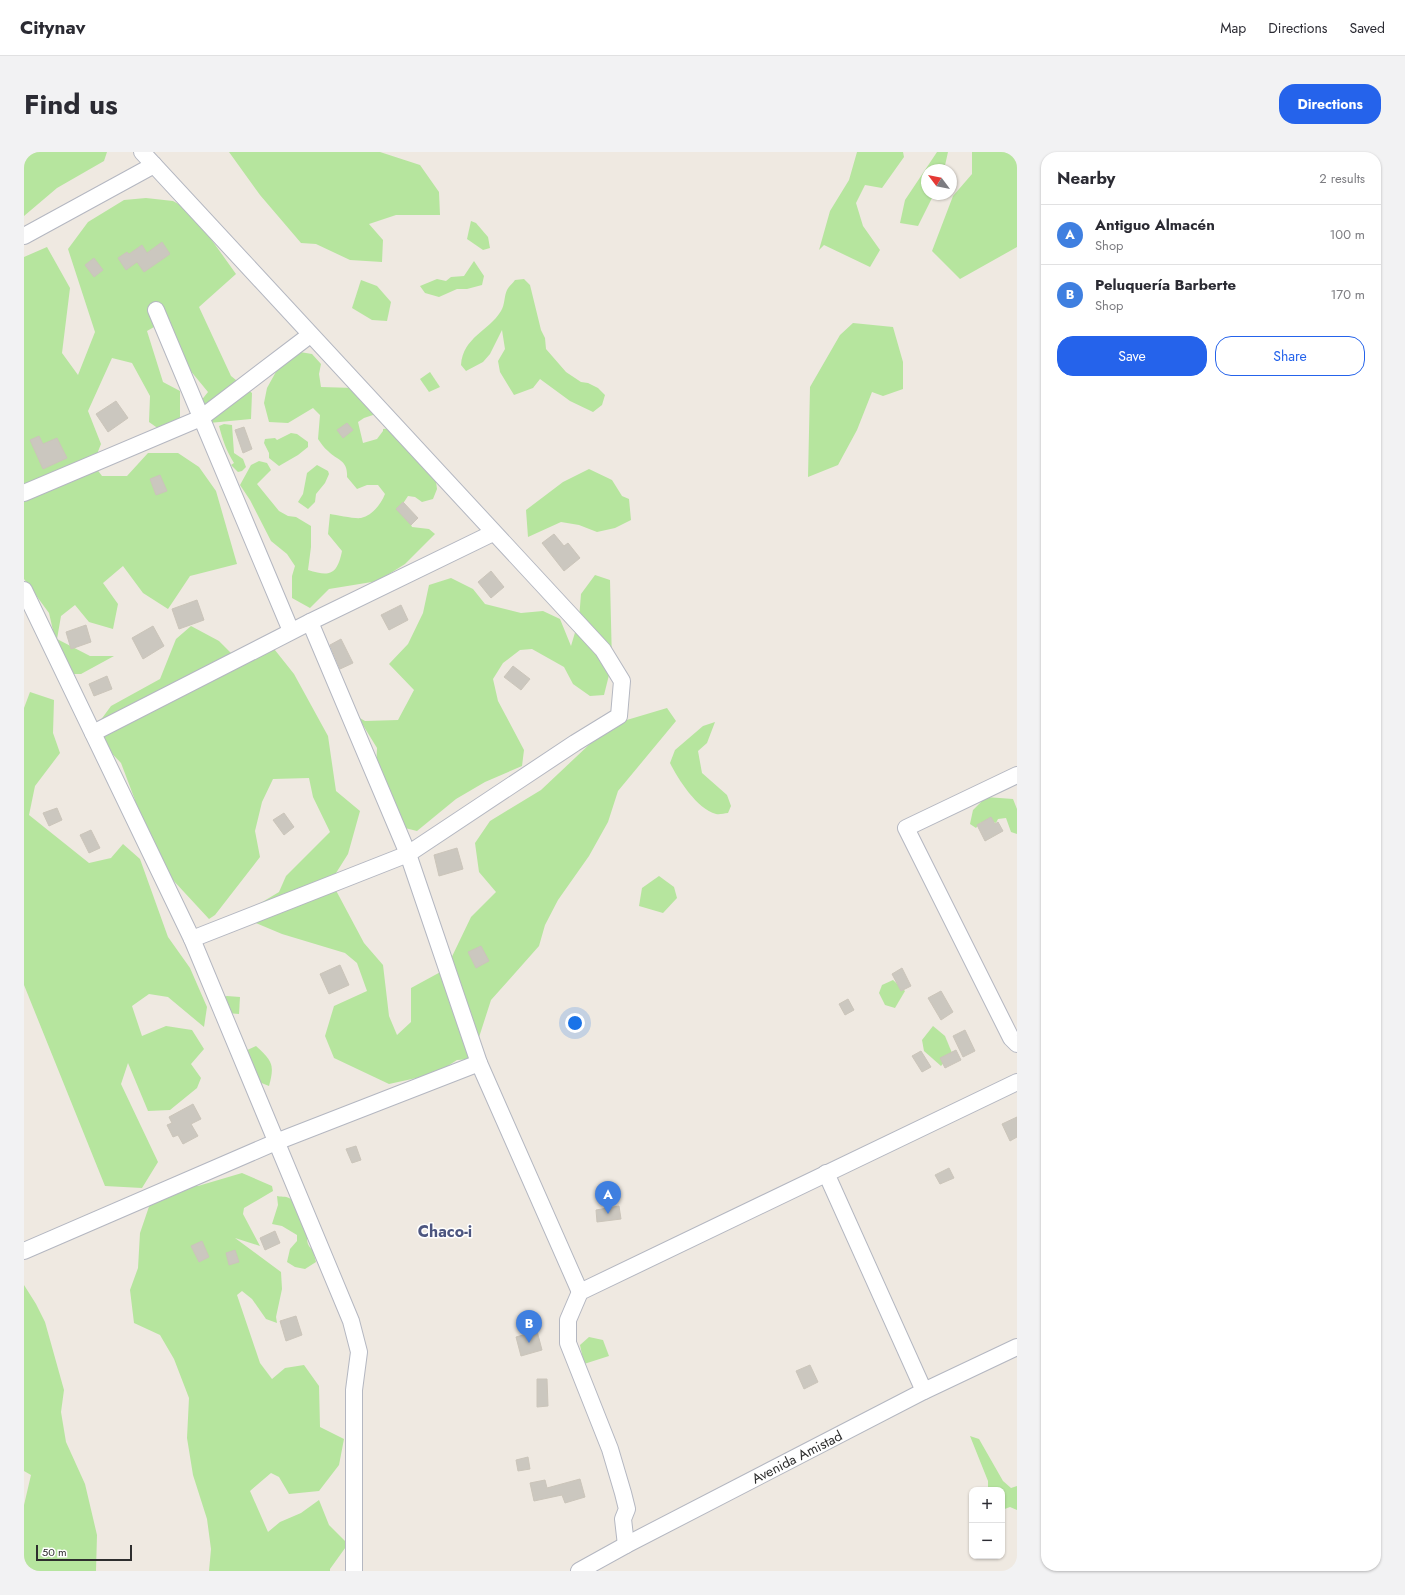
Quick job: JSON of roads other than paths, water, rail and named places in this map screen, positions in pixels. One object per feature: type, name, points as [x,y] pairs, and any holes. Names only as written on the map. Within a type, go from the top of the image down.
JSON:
[{"type":"street","points":[[142,152],[493,533],[603,650],[622,681],[619,716],[575,743],[408,854],[192,939]]},
{"type":"street","points":[[24,236],[154,165]]},
{"type":"street","points":[[156,310],[291,631]]},
{"type":"street","points":[[24,493],[202,418],[310,335]]},
{"type":"street","points":[[93,733],[291,631],[493,533]]},
{"type":"street","points":[[24,590],[192,939],[351,1320],[359,1352],[354,1390],[354,1571]]},
{"type":"street","points":[[310,622],[408,854],[479,1063],[580,1292]]},
{"type":"street","points":[[1017,775],[906,828],[1011,1038],[1017,1044]]},
{"type":"street","points":[[24,1251],[276,1142],[479,1063]]},
{"type":"street","points":[[626,1545],[623,1519],[627,1509],[623,1493],[610,1450],[568,1343],[568,1320],[580,1292],[1017,1082]]},
{"type":"street","points":[[826,1173],[924,1391]]},
{"type":"street","name":"Avenida Amistad","points":[[579,1571],[626,1545],[924,1391],[1017,1347]]},
{"type":"place","name":"Antiguo Almacén","points":[[608,1214]]},
{"type":"place","name":"Peluquería Barberte","points":[[529,1343]]},
{"type":"district","name":"Chaco-i","points":[[445,1231]]}]
